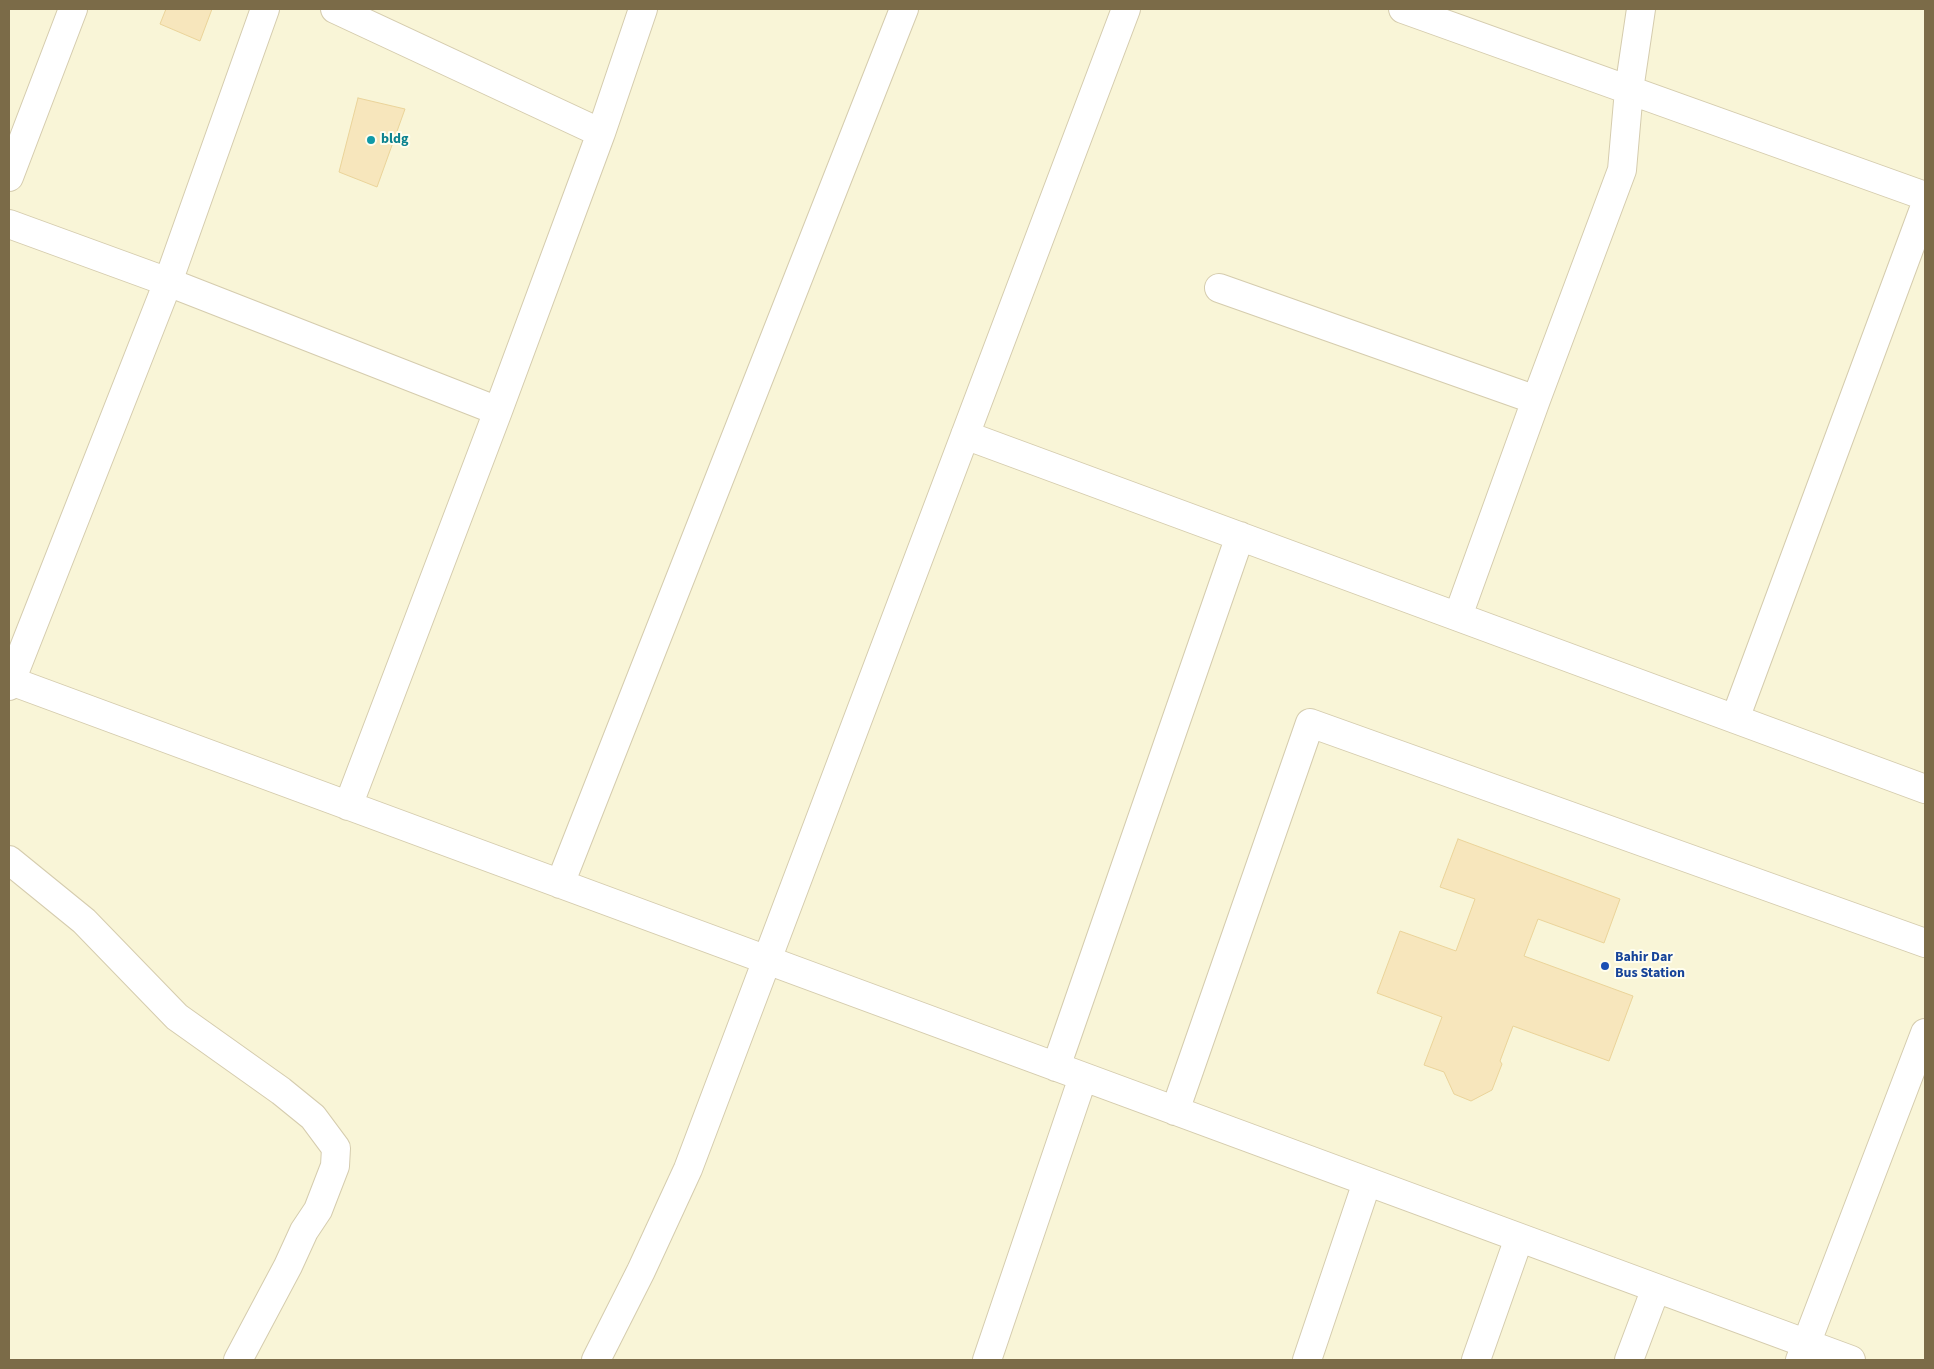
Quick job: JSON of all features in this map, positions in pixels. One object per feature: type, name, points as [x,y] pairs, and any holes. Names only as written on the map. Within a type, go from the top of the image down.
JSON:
[{"type":"street","points":[[9,177],[73,9]]},
{"type":"street","points":[[265,9],[168,282],[10,684],[348,806],[1656,1288],[1803,1352],[1851,1360]]},
{"type":"street","points":[[335,9],[601,133]]},
{"type":"street","points":[[348,806],[498,411],[601,133],[644,9]]},
{"type":"street","points":[[560,884],[904,9]]},
{"type":"street","points":[[596,1360],[641,1271],[688,1169],[1126,9]]},
{"type":"street","points":[[1403,9],[1925,196]]},
{"type":"street","points":[[1458,616],[1622,170],[1629,90],[1641,9]]},
{"type":"street","points":[[1735,719],[1925,206]]},
{"type":"street","points":[[9,224],[168,282],[498,411]]},
{"type":"street","points":[[1218,288],[1536,400]]},
{"type":"street","points":[[965,435],[1925,789]]},
{"type":"street","points":[[1056,1067],[1240,536]]},
{"type":"street","points":[[1175,1111],[1310,723],[1925,943]]},
{"type":"street","points":[[9,860],[84,921],[177,1017],[281,1091],[313,1118],[336,1148],[335,1166],[318,1210],[304,1231],[288,1266],[238,1360]]},
{"type":"street","points":[[1803,1352],[1925,1033]]},
{"type":"street","points":[[987,1360],[1083,1077]]},
{"type":"street","points":[[1307,1360],[1367,1182]]},
{"type":"street","points":[[1476,1360],[1519,1238]]},
{"type":"street","points":[[1629,1360],[1656,1288]]},
{"type":"shaded area","points":[[9,9],[1925,9],[1925,1360],[9,1360]]},
{"type":"building","points":[[166,9],[212,9],[200,41],[160,24]]},
{"type":"building","name":"bldg","points":[[358,98],[405,109],[377,187],[339,172]]},
{"type":"building","points":[[1458,839],[1620,899],[1604,943],[1538,919],[1524,956],[1633,996],[1609,1061],[1513,1026],[1492,1090],[1471,1101],[1454,1094],[1444,1072],[1424,1065],[1442,1017],[1377,993],[1400,931],[1456,951],[1475,899],[1440,887]]},
{"type":"place","name":"bldg","points":[[371,140]]},
{"type":"place","name":"Bahir Dar Bus Station","points":[[1605,966]]}]
